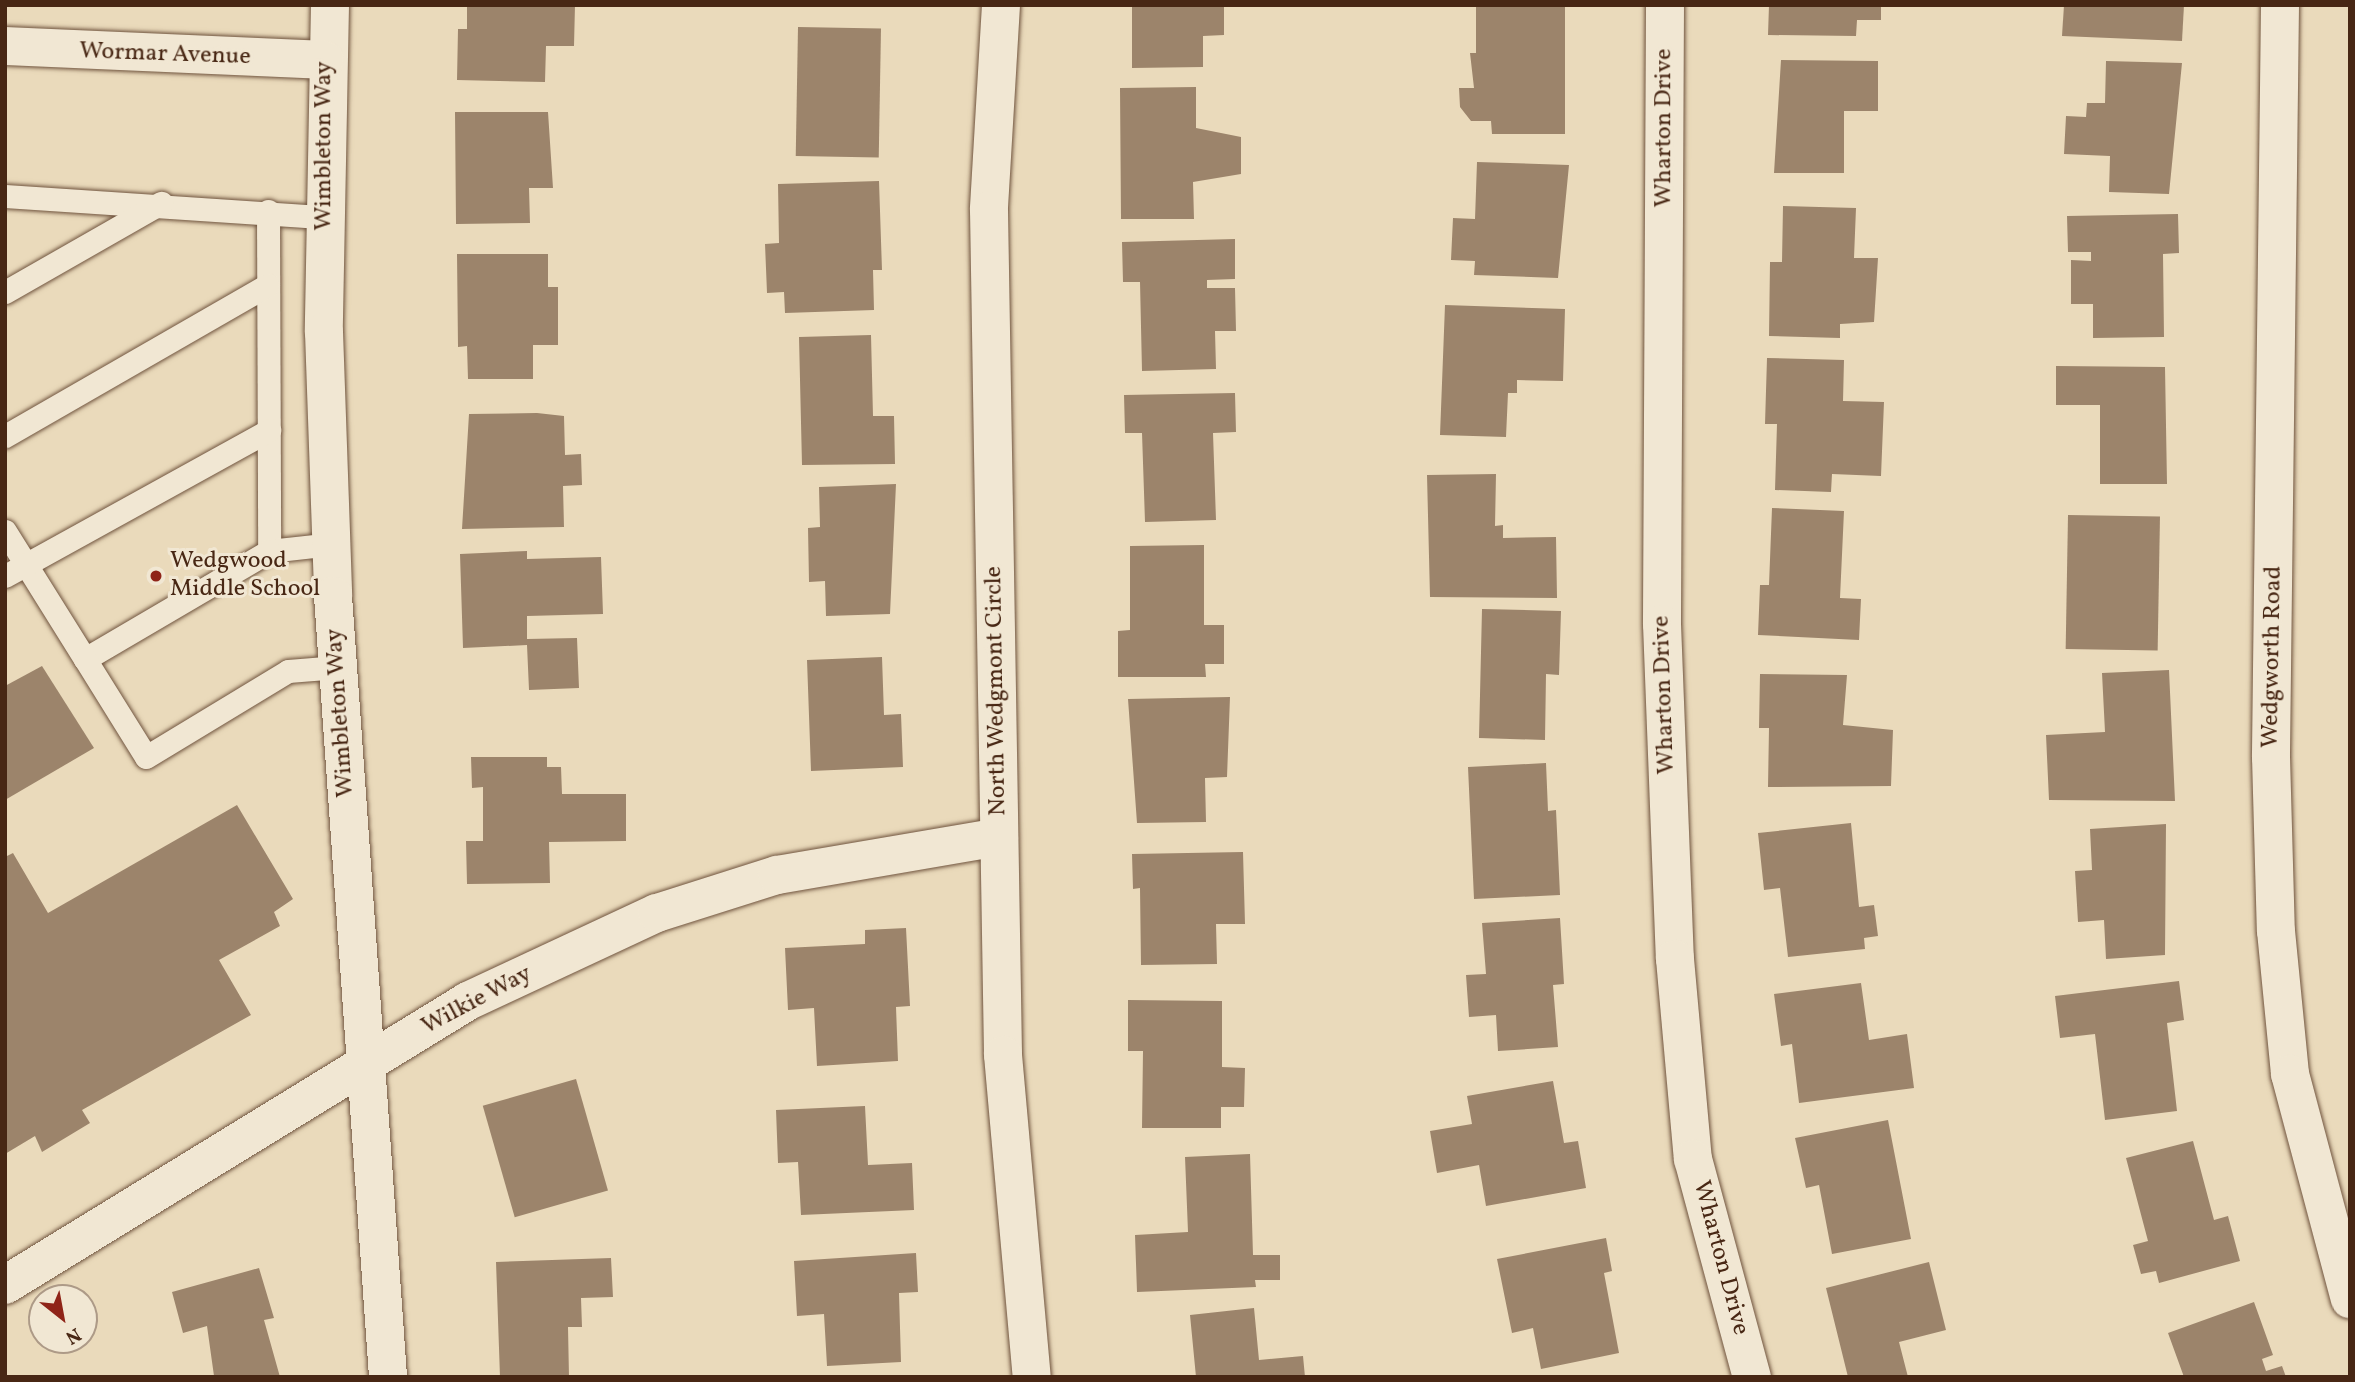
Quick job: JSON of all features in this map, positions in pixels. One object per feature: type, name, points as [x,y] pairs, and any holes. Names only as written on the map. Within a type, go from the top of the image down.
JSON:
[{"type":"street","name":"Wimbleton Way","points":[[330,5],[325,60],[324,217],[331,544],[364,1064],[388,1377]]},
{"type":"street","name":"North Wedgmont Circle","points":[[1001,5],[989,210],[1003,1055],[1032,1377]]},
{"type":"street","name":"Wharton Drive","points":[[1665,5],[1662,624],[1675,959],[1693,1159],[1752,1377]]},
{"type":"street","name":"Wedgworth Road","points":[[2280,5],[2271,757],[2276,931],[2290,1074],[2350,1299]]},
{"type":"street","name":"Wormar Avenue","points":[[5,46],[325,60]]},
{"type":"street","name":"Wilkie Way","points":[[5,1285],[468,1001],[657,913],[777,875],[999,837]]},
{"type":"lane","points":[[5,196],[161,203],[324,217]]},
{"type":"lane","points":[[5,292],[161,203]]},
{"type":"lane","points":[[268,211],[269,551]]},
{"type":"lane","points":[[5,436],[268,285]]},
{"type":"lane","points":[[5,576],[269,430]]},
{"type":"lane","points":[[5,531],[146,757],[288,671],[338,667]]},
{"type":"lane","points":[[85,659],[269,551],[331,544]]},
{"type":"building","points":[[467,5],[575,5],[574,46],[546,46],[545,82],[457,80],[458,29],[467,29]]},
{"type":"building","points":[[1132,5],[1224,5],[1224,35],[1203,36],[1203,67],[1132,68]]},
{"type":"building","points":[[1476,5],[1565,5],[1565,134],[1492,134],[1491,121],[1471,121],[1460,107],[1459,88],[1474,88],[1470,53],[1476,53]]},
{"type":"building","points":[[1769,5],[1881,5],[1881,20],[1857,20],[1856,36],[1768,35]]},
{"type":"building","points":[[2064,5],[2184,5],[2182,41],[2062,36]]},
{"type":"building","points":[[798,27],[881,28],[879,157],[796,156]]},
{"type":"building","points":[[1781,60],[1878,61],[1878,111],[1844,111],[1844,173],[1774,173]]},
{"type":"building","points":[[2106,61],[2182,63],[2169,194],[2109,192],[2110,156],[2064,154],[2066,116],[2086,117],[2087,103],[2105,103]]},
{"type":"building","points":[[1196,87],[1196,128],[1241,137],[1241,174],[1193,182],[1194,219],[1121,219],[1120,88]]},
{"type":"building","points":[[455,112],[548,112],[553,188],[529,188],[530,223],[456,224]]},
{"type":"building","points":[[1477,162],[1569,165],[1558,278],[1474,275],[1475,261],[1451,260],[1453,218],[1475,219]]},
{"type":"building","points":[[879,181],[882,270],[873,270],[874,310],[785,313],[784,292],[767,293],[765,244],[779,243],[778,184]]},
{"type":"building","points":[[1783,206],[1856,208],[1854,258],[1878,258],[1874,322],[1840,324],[1840,338],[1769,336],[1770,262],[1782,262]]},
{"type":"building","points":[[2178,214],[2179,253],[2163,254],[2164,337],[2093,338],[2093,304],[2071,304],[2071,260],[2091,261],[2091,252],[2068,252],[2067,216]]},
{"type":"building","points":[[1235,239],[1235,279],[1207,280],[1207,288],[1235,288],[1236,331],[1215,331],[1216,369],[1142,371],[1140,282],[1123,282],[1122,242]]},
{"type":"building","points":[[457,254],[548,254],[548,287],[558,287],[558,345],[533,345],[533,379],[468,379],[467,346],[458,347]]},
{"type":"building","points":[[1445,305],[1565,309],[1563,381],[1517,380],[1517,393],[1508,393],[1506,437],[1440,435]]},
{"type":"building","points":[[871,335],[873,416],[894,416],[895,464],[802,465],[799,337]]},
{"type":"building","points":[[1767,358],[1844,360],[1843,401],[1884,402],[1881,476],[1832,474],[1831,492],[1775,490],[1777,424],[1765,424]]},
{"type":"building","points":[[2056,366],[2165,367],[2167,484],[2100,484],[2100,405],[2056,405]]},
{"type":"building","points":[[1235,393],[1236,432],[1213,433],[1216,520],[1145,522],[1142,433],[1125,433],[1124,395]]},
{"type":"building","points":[[537,413],[564,416],[565,455],[581,454],[582,485],[563,486],[564,527],[462,529],[469,414]]},
{"type":"building","points":[[1496,474],[1495,526],[1503,525],[1503,538],[1556,537],[1557,598],[1430,597],[1427,475]]},
{"type":"building","points":[[896,484],[890,614],[826,616],[825,581],[809,582],[808,528],[820,527],[819,487]]},
{"type":"building","points":[[1772,508],[1844,511],[1840,598],[1861,599],[1859,640],[1758,635],[1760,585],[1769,585]]},
{"type":"building","points":[[2068,515],[2160,517],[2158,651],[2066,649]]},
{"type":"building","points":[[1204,545],[1204,625],[1224,625],[1224,664],[1205,664],[1206,677],[1118,677],[1118,631],[1130,630],[1130,546]]},
{"type":"building","points":[[527,551],[527,559],[601,557],[603,614],[527,616],[527,639],[577,638],[579,688],[529,690],[527,645],[463,648],[460,554]]},
{"type":"building","points":[[1482,609],[1561,611],[1559,675],[1546,674],[1545,740],[1479,738]]},
{"type":"building","points":[[882,657],[884,715],[901,714],[903,767],[811,771],[807,660]]},
{"type":"building","points":[[42,666],[94,748],[5,800],[5,686]]},
{"type":"building","points":[[2169,670],[2175,801],[2049,800],[2046,735],[2105,732],[2102,673]]},
{"type":"building","points":[[1760,674],[1847,675],[1843,725],[1893,730],[1891,786],[1768,787],[1769,728],[1759,728]]},
{"type":"building","points":[[1230,697],[1227,777],[1205,778],[1206,822],[1137,823],[1128,699]]},
{"type":"building","points":[[471,757],[547,757],[547,767],[561,767],[562,794],[626,794],[626,841],[549,842],[550,883],[467,884],[466,841],[483,841],[483,787],[472,788]]},
{"type":"building","points":[[1546,763],[1548,811],[1556,810],[1560,895],[1474,899],[1468,767]]},
{"type":"building","points":[[237,805],[293,899],[274,912],[280,926],[219,960],[251,1015],[82,1110],[90,1123],[42,1152],[35,1136],[5,1154],[5,857],[13,853],[48,913]]},
{"type":"building","points":[[1851,823],[1859,907],[1874,905],[1878,936],[1864,938],[1865,949],[1788,957],[1780,888],[1764,890],[1758,833]]},
{"type":"building","points":[[2166,824],[2165,955],[2106,959],[2104,920],[2078,922],[2075,871],[2092,870],[2090,829]]},
{"type":"building","points":[[1243,852],[1245,924],[1216,924],[1217,964],[1141,965],[1140,888],[1133,889],[1132,854]]},
{"type":"building","points":[[1560,918],[1564,984],[1553,985],[1558,1047],[1498,1051],[1496,1015],[1469,1017],[1466,975],[1486,974],[1482,923]]},
{"type":"building","points":[[906,928],[910,1006],[896,1007],[898,1061],[817,1066],[814,1008],[788,1010],[785,948],[865,944],[865,930]]},
{"type":"building","points":[[2179,981],[2184,1020],[2167,1023],[2177,1111],[2105,1120],[2095,1034],[2060,1038],[2055,996]]},
{"type":"building","points":[[1861,983],[1869,1040],[1907,1034],[1914,1088],[1799,1103],[1792,1044],[1781,1046],[1774,994]]},
{"type":"building","points":[[1128,1000],[1222,1001],[1222,1067],[1245,1068],[1244,1107],[1221,1107],[1221,1128],[1142,1128],[1143,1051],[1128,1051]]},
{"type":"building","points":[[576,1079],[608,1191],[515,1217],[483,1106]]},
{"type":"building","points":[[1553,1081],[1564,1143],[1578,1141],[1586,1188],[1486,1206],[1479,1165],[1437,1173],[1430,1131],[1472,1124],[1467,1096]]},
{"type":"building","points":[[865,1106],[868,1165],[912,1163],[914,1210],[801,1215],[798,1162],[778,1163],[776,1110]]},
{"type":"building","points":[[1888,1120],[1911,1239],[1832,1254],[1819,1185],[1806,1188],[1795,1138]]},
{"type":"building","points":[[2193,1141],[2214,1220],[2228,1216],[2240,1261],[2159,1283],[2156,1271],[2141,1274],[2133,1245],[2148,1241],[2126,1158]]},
{"type":"building","points":[[1250,1154],[1253,1255],[1280,1255],[1280,1280],[1255,1280],[1256,1287],[1137,1292],[1135,1235],[1188,1232],[1185,1157]]},
{"type":"building","points":[[1606,1238],[1612,1271],[1604,1273],[1619,1353],[1541,1369],[1533,1328],[1512,1333],[1497,1259]]},
{"type":"building","points":[[916,1253],[918,1292],[899,1293],[901,1362],[827,1366],[824,1314],[797,1316],[794,1261]]},
{"type":"building","points":[[611,1258],[613,1297],[581,1298],[582,1327],[568,1327],[569,1377],[500,1377],[496,1262]]},
{"type":"building","points":[[1929,1262],[1946,1330],[1899,1342],[1908,1377],[1848,1377],[1826,1288]]},
{"type":"building","points":[[259,1268],[274,1318],[264,1320],[280,1377],[214,1376],[207,1326],[183,1333],[172,1292]]},
{"type":"building","points":[[2254,1302],[2273,1355],[2262,1359],[2266,1371],[2282,1366],[2286,1377],[2184,1377],[2168,1333]]},
{"type":"building","points":[[1254,1308],[1259,1360],[1303,1356],[1305,1377],[1196,1377],[1190,1315]]},
{"type":"place","name":"Wedgwood Middle School","points":[[156,576]]}]
